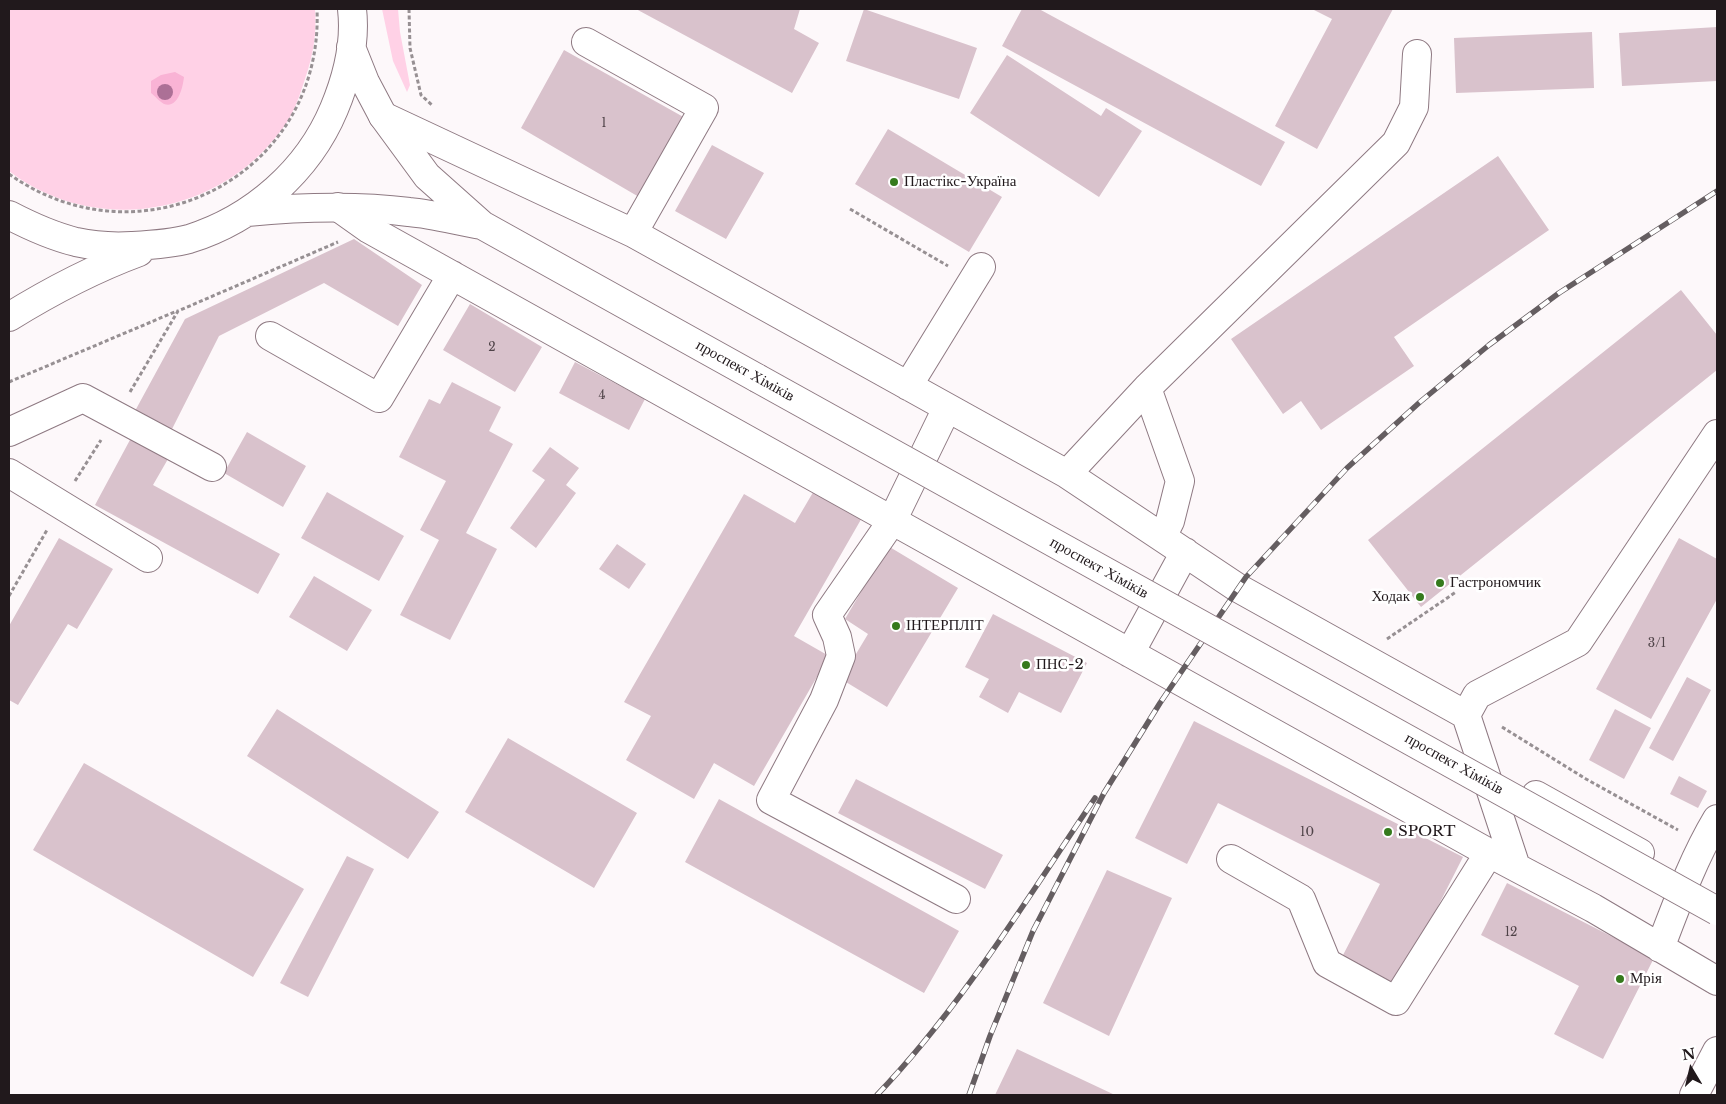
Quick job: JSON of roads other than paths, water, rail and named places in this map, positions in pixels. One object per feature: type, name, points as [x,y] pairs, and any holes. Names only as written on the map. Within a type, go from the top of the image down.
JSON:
[{"type":"street","points":[[9,215],[39,230],[77,242],[116,247],[155,245],[187,239],[218,228],[247,212],[279,188],[306,158],[328,124],[343,86],[351,47],[352,9]]},
{"type":"street","points":[[586,42],[704,108],[633,233]]},
{"type":"street","points":[[351,47],[365,82],[383,116],[427,176],[482,225]]},
{"type":"street","points":[[1067,474],[1147,388],[1396,143],[1414,107],[1417,54]]},
{"type":"street","points":[[383,116],[633,233],[1067,474],[1238,588],[1466,715],[1516,867]]},
{"type":"street","points":[[247,212],[292,208],[338,207],[410,212],[482,225]]},
{"type":"street","points":[[338,207],[369,229],[1489,853],[1593,908],[1717,981]]},
{"type":"street","name":"проспект Хіміків","points":[[482,225],[1717,911]]},
{"type":"street","points":[[9,317],[46,294],[100,267],[155,245]]},
{"type":"street","points":[[908,386],[976,274]]},
{"type":"street","points":[[270,336],[379,398],[452,275]]},
{"type":"street","points":[[1147,388],[1180,481],[1170,521],[1162,537]]},
{"type":"street","points":[[9,432],[83,398],[115,417],[212,467]]},
{"type":"street","points":[[948,408],[892,521],[827,615],[837,636],[841,656],[824,700],[771,800],[956,899]]},
{"type":"street","points":[[1466,715],[1477,695],[1578,642],[1717,434]]},
{"type":"street","points":[[9,473],[148,558]]},
{"type":"street","points":[[1130,653],[1185,552]]},
{"type":"street","points":[[1482,766],[1595,827],[1686,881],[1717,897]]},
{"type":"street","points":[[1660,948],[1686,881],[1706,837],[1717,819]]},
{"type":"street","points":[[1231,859],[1301,899],[1327,963],[1396,1001],[1489,853]]},
{"type":"street","points":[[1694,1095],[1717,1051]]},
{"type":"railway","points":[[969,1095],[990,1036],[1033,931],[1104,793],[1160,703],[1246,577],[1347,468],[1420,402],[1489,345],[1559,293],[1717,191]]},
{"type":"railway","points":[[877,1095],[908,1061],[965,989],[1095,798]]},
{"type":"place","name":"Пластікс-Україна","points":[[894,182]]},
{"type":"place","name":"Гастрономчик","points":[[1440,583]]},
{"type":"place","name":"Ходак","points":[[1420,597]]},
{"type":"place","name":"ІНТЕРПЛІТ","points":[[896,626]]},
{"type":"place","name":"ПНС-2","points":[[1026,665]]},
{"type":"place","name":"SPORT","points":[[1388,832]]},
{"type":"place","name":"Мрія","points":[[1620,979]]}]
